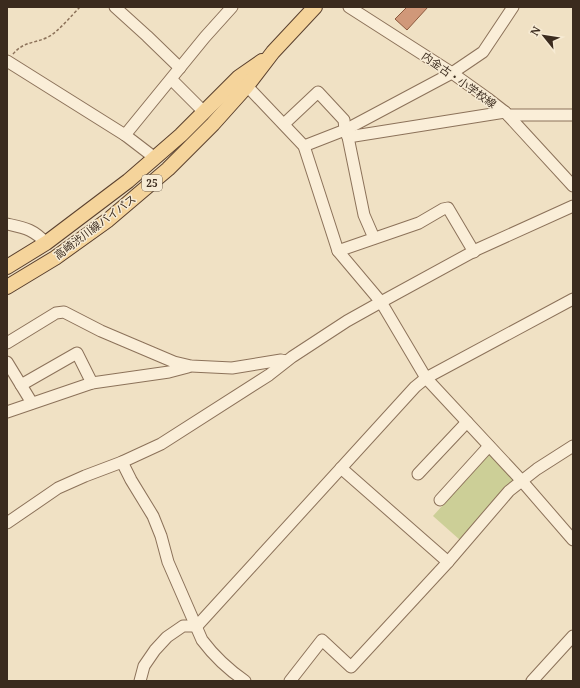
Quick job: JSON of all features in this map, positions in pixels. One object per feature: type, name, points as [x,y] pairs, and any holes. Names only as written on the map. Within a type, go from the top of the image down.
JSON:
[{"type":"main road","name":"高崎渋川線バイパス","points":[[7,287],[55,258],[108,220],[168,169],[208,129],[247,86],[273,52],[315,7]]},
{"type":"main road","name":"高崎渋川線バイパス","points":[[7,267],[46,243],[105,199],[181,135],[239,77],[273,52]]},
{"type":"street","points":[[115,7],[180,68]]},
{"type":"street","points":[[125,135],[232,7]]},
{"type":"street","name":"内金古・小学校線","points":[[349,7],[475,88],[506,114],[573,186]]},
{"type":"street","points":[[347,133],[452,73],[483,52],[513,7]]},
{"type":"street","points":[[7,61],[125,135],[155,158]]},
{"type":"street","points":[[172,80],[204,112]]},
{"type":"street","points":[[247,86],[304,146],[338,251],[381,302],[426,378],[573,540]]},
{"type":"street","points":[[284,124],[318,92],[344,120],[364,215],[374,238]]},
{"type":"street","points":[[304,146],[347,133],[506,114],[573,115]]},
{"type":"street","points":[[7,523],[58,488],[122,462],[161,444],[237,397],[269,375],[286,361],[381,302],[474,252],[539,220],[573,206]]},
{"type":"street","points":[[338,251],[419,223],[448,208],[474,252]]},
{"type":"street","points":[[7,224],[27,229],[37,234],[46,243]]},
{"type":"street","points":[[140,681],[144,666],[155,650],[167,637],[183,626],[197,626],[415,387],[426,378],[573,299]]},
{"type":"street","points":[[7,343],[56,313],[64,312],[100,331],[166,359],[191,366],[232,368],[281,360],[286,361]]},
{"type":"street","points":[[21,385],[77,354],[92,383]]},
{"type":"street","points":[[7,362],[32,403]]},
{"type":"street","points":[[7,412],[92,383],[169,372],[191,366]]},
{"type":"street","points":[[418,474],[467,422]]},
{"type":"street","points":[[440,500],[489,446]]},
{"type":"street","points":[[290,681],[322,640],[351,666],[448,562],[520,480],[573,446]]},
{"type":"street","points":[[122,462],[130,480],[153,516],[168,562],[202,640],[209,650],[245,681]]},
{"type":"street","points":[[341,468],[448,562]]},
{"type":"street","points":[[532,681],[569,649],[573,636]]},
{"type":"path","points":[[7,61],[18,48],[49,37],[80,7]]},
{"type":"green space","points":[[490,453],[514,477],[513,481],[460,540],[433,516]]},
{"type":"building","points":[[407,7],[428,7],[407,30],[395,19]]}]
